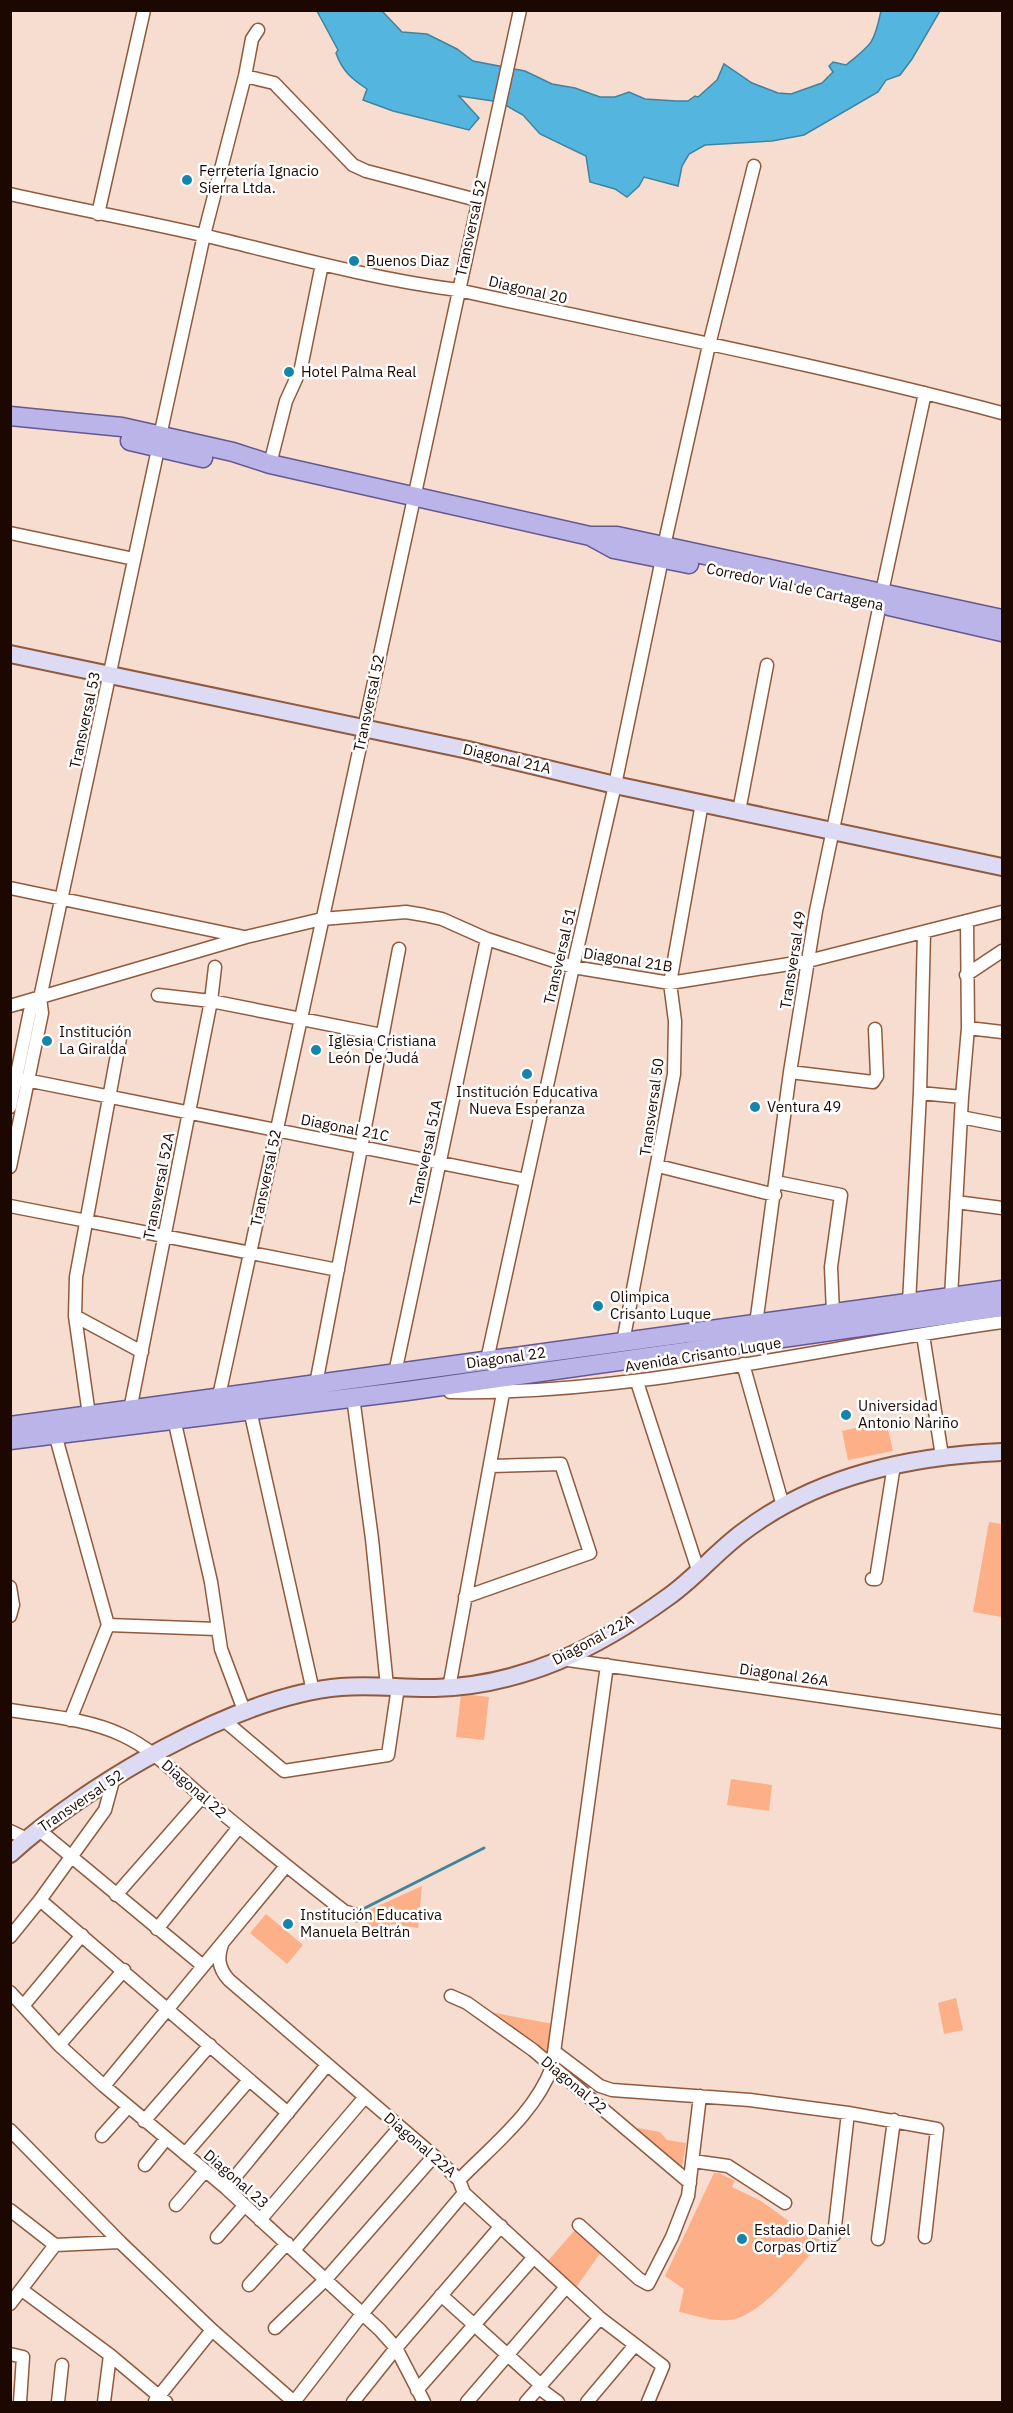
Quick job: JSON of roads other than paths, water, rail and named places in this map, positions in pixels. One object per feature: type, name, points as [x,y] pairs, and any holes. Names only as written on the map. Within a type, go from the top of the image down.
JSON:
[{"type":"main road","name":"Corredor Vial de Cartagena","points":[[10,416],[78,424],[117,438],[159,442],[228,463],[270,464],[590,536],[615,549],[663,552],[881,598],[1002,619]]},
{"type":"main road","name":"Corredor Vial de Cartagena","points":[[881,598],[1002,632]]},
{"type":"main road","name":"Diagonal 22","points":[[10,1426],[1002,1290]]},
{"type":"main road","name":"Diagonal 22","points":[[10,1440],[407,1391],[1002,1307]]},
{"type":"street","points":[[98,214],[144,10]]},
{"type":"street","name":"Transversal 52","points":[[219,1396],[483,171],[520,10]]},
{"type":"street","name":"Transversal 53","points":[[10,1107],[22,1079],[42,1012],[40,998],[204,235],[245,76],[252,39],[258,30]]},
{"type":"street","points":[[245,76],[274,83],[353,165],[366,171],[477,200]]},
{"type":"street","name":"Transversal 51","points":[[487,1360],[615,785],[709,345],[754,166]]},
{"type":"street","name":"Diagonal 20","points":[[10,194],[204,235],[322,264],[422,285],[458,290],[709,345],[926,393],[1002,413]]},
{"type":"street","points":[[270,464],[286,401],[301,368],[322,264]]},
{"type":"street","name":"Transversal 49","points":[[756,1324],[790,1072],[808,961],[832,830],[926,393]]},
{"type":"street","points":[[10,532],[134,559]]},
{"type":"street","name":"Diagonal 21A","points":[[10,654],[468,750],[615,785],[1002,867]]},
{"type":"street","points":[[740,811],[767,665]]},
{"type":"street","name":"Transversal 50","points":[[623,1342],[674,1074],[675,1021],[670,983],[702,803]]},
{"type":"street","points":[[10,888],[246,938]]},
{"type":"street","name":"Diagonal 21B","points":[[322,919],[406,912],[442,919],[487,939],[573,967],[670,983],[808,961],[1002,912]]},
{"type":"street","points":[[10,1006],[246,938],[322,919]]},
{"type":"street","points":[[951,1297],[968,1028],[967,921]]},
{"type":"street","points":[[909,1303],[920,1093],[924,933]]},
{"type":"street","name":"Transversal 51A","points":[[395,1373],[487,939]]},
{"type":"street","points":[[316,1384],[399,949]]},
{"type":"street","points":[[966,975],[1002,951]]},
{"type":"street","name":"Transversal 52A","points":[[130,1410],[211,1001],[215,967]]},
{"type":"street","points":[[158,995],[211,1001],[382,1035]]},
{"type":"street","points":[[968,1028],[1002,1032]]},
{"type":"street","points":[[790,1072],[873,1082],[877,1076],[875,1029]]},
{"type":"street","points":[[89,1414],[75,1317],[76,1277],[121,1033]]},
{"type":"street","name":"Transversal 53","points":[[10,1167],[22,1079]]},
{"type":"street","name":"Diagonal 21C","points":[[22,1079],[526,1180]]},
{"type":"street","points":[[920,1093],[962,1096]]},
{"type":"street","points":[[961,1117],[1002,1125]]},
{"type":"street","points":[[658,1166],[775,1189],[841,1195],[831,1267],[833,1313]]},
{"type":"street","points":[[956,1202],[1002,1208]]},
{"type":"street","points":[[10,1206],[338,1270]]},
{"type":"street","points":[[75,1317],[142,1352]]},
{"type":"street","name":"Avenida Crisanto Luque","points":[[407,1391],[503,1393],[637,1382],[1002,1322]]},
{"type":"street","points":[[923,1335],[942,1456]]},
{"type":"street","points":[[743,1364],[783,1506]]},
{"type":"street","points":[[637,1382],[698,1570]]},
{"type":"street","points":[[449,1688],[503,1393]]},
{"type":"street","points":[[225,1721],[284,1771],[388,1755],[392,1686],[353,1397]]},
{"type":"street","points":[[250,1410],[313,1690]]},
{"type":"street","points":[[174,1419],[211,1582],[216,1629],[225,1665],[245,1713]]},
{"type":"street","points":[[55,1434],[108,1625],[70,1720]]},
{"type":"street","name":"Diagonal 22A","points":[[154,1754],[225,1721],[313,1690],[392,1686],[449,1688],[502,1679],[561,1659],[609,1635],[669,1596],[743,1532],[783,1506],[836,1481],[894,1465],[942,1456],[1002,1452]]},
{"type":"street","points":[[465,1597],[590,1553],[561,1464],[490,1466]]},
{"type":"street","points":[[872,1579],[876,1580],[894,1465]]},
{"type":"street","points":[[10,1587],[13,1605],[10,1616]]},
{"type":"street","points":[[108,1625],[216,1629]]},
{"type":"street","points":[[459,2180],[526,2112],[542,2091],[552,2067],[607,1665],[598,1652],[601,1642],[609,1635]]},
{"type":"street","name":"Diagonal 26A","points":[[561,1659],[1002,1722]]},
{"type":"street","name":"Diagonal 22","points":[[10,1710],[70,1720],[122,1735],[154,1754],[286,1866],[344,1911],[356,1915]]},
{"type":"street","name":"Transversal 52","points":[[10,1854],[33,1834],[114,1777],[154,1754]]},
{"type":"street","points":[[10,1937],[40,1900],[105,1810],[114,1777]]},
{"type":"street","points":[[116,1895],[202,1797]]},
{"type":"street","points":[[157,1929],[239,1827]]},
{"type":"street","points":[[10,1831],[33,1834],[71,1858],[202,1965]]},
{"type":"street","points":[[104,2086],[167,2007],[286,1866]]},
{"type":"street","points":[[40,1900],[288,2113]]},
{"type":"street","points":[[23,2006],[82,1935]]},
{"type":"street","name":"Diagonal 22A","points":[[223,1942],[218,1958],[219,1966],[225,1976],[434,2156],[459,2180],[464,2193],[600,2318],[663,2366],[648,2403]]},
{"type":"street","points":[[59,2045],[123,1970]]},
{"type":"street","name":"Diagonal 23","points":[[10,1992],[59,2045],[144,2121],[226,2188],[362,2314],[396,2348],[418,2398]]},
{"type":"street","name":"Diagonal 22","points":[[451,1996],[467,2003],[533,2050],[690,2183]]},
{"type":"street","points":[[144,2121],[210,2045]]},
{"type":"street","points":[[555,2052],[600,2086],[608,2089],[700,2096],[848,2113],[938,2129],[925,2237]]},
{"type":"street","points":[[226,2188],[327,2065]]},
{"type":"street","points":[[185,2154],[249,2080]]},
{"type":"street","points":[[579,2225],[639,2279],[648,2284],[683,2213],[690,2183],[700,2096]]},
{"type":"street","points":[[260,2220],[365,2097]]},
{"type":"street","points":[[102,2136],[128,2107]]},
{"type":"street","points":[[834,2235],[848,2113]]},
{"type":"street","points":[[878,2239],[894,2121]]},
{"type":"street","points":[[249,2285],[291,2247],[400,2127]]},
{"type":"street","points":[[10,2130],[120,2242],[212,2330],[294,2402],[362,2314],[464,2193]]},
{"type":"street","points":[[145,2165],[166,2139]]},
{"type":"street","points":[[275,2328],[326,2279],[434,2156]]},
{"type":"street","points":[[693,2161],[728,2166],[785,2203]]},
{"type":"street","points":[[176,2205],[205,2171]]},
{"type":"street","points":[[217,2237],[244,2205]]},
{"type":"street","points":[[10,2210],[55,2245],[120,2242]]},
{"type":"street","points":[[353,2403],[396,2348],[501,2226]]},
{"type":"street","points":[[10,2304],[55,2245]]},
{"type":"street","points":[[418,2398],[473,2326],[534,2257]]},
{"type":"street","points":[[467,2403],[566,2287]]},
{"type":"street","points":[[22,2290],[110,2355],[159,2400],[212,2330]]},
{"type":"street","points":[[441,2295],[558,2403]]},
{"type":"street","points":[[526,2403],[600,2318]]},
{"type":"street","points":[[587,2403],[635,2345]]},
{"type":"street","points":[[10,2354],[23,2357],[20,2403]]},
{"type":"street","points":[[104,2403],[110,2355]]},
{"type":"street","points":[[58,2403],[62,2365]]},
{"type":"water","points":[[317,11],[382,11],[402,32],[427,34],[457,49],[473,61],[525,71],[552,84],[575,88],[600,97],[615,97],[629,92],[645,99],[688,101],[695,96],[698,97],[717,80],[724,64],[752,83],[778,93],[791,94],[822,83],[833,72],[829,66],[833,62],[846,65],[867,47],[874,37],[881,11],[940,11],[900,75],[886,80],[878,92],[804,135],[772,141],[705,145],[689,154],[682,166],[678,186],[644,177],[639,186],[627,197],[615,189],[590,182],[586,156],[540,134],[523,115],[500,102],[459,96],[479,118],[469,130],[393,111],[363,100],[367,89],[344,70],[336,53],[338,50]]},
{"type":"waterway","points":[[357,1912],[484,1848]]},
{"type":"place","name":"Ferretería Ignacio Sierra Ltda.","points":[[187,180]]},
{"type":"place","name":"Buenos Diaz","points":[[354,261]]},
{"type":"place","name":"Hotel Palma Real","points":[[289,372]]},
{"type":"place","name":"Institución La Giralda","points":[[47,1041]]},
{"type":"place","name":"Iglesia Cristiana León De Judá","points":[[316,1050]]},
{"type":"place","name":"Institución Educativa Nueva Esperanza","points":[[527,1074]]},
{"type":"place","name":"Ventura 49","points":[[755,1107]]},
{"type":"place","name":"Olimpica Crisanto Luque","points":[[598,1306]]},
{"type":"place","name":"Universidad Antonio Nariño","points":[[846,1415]]},
{"type":"place","name":"Institución Educativa Manuela Beltrán","points":[[288,1924]]},
{"type":"place","name":"Estadio Daniel Corpas Ortiz","points":[[742,2239]]}]
